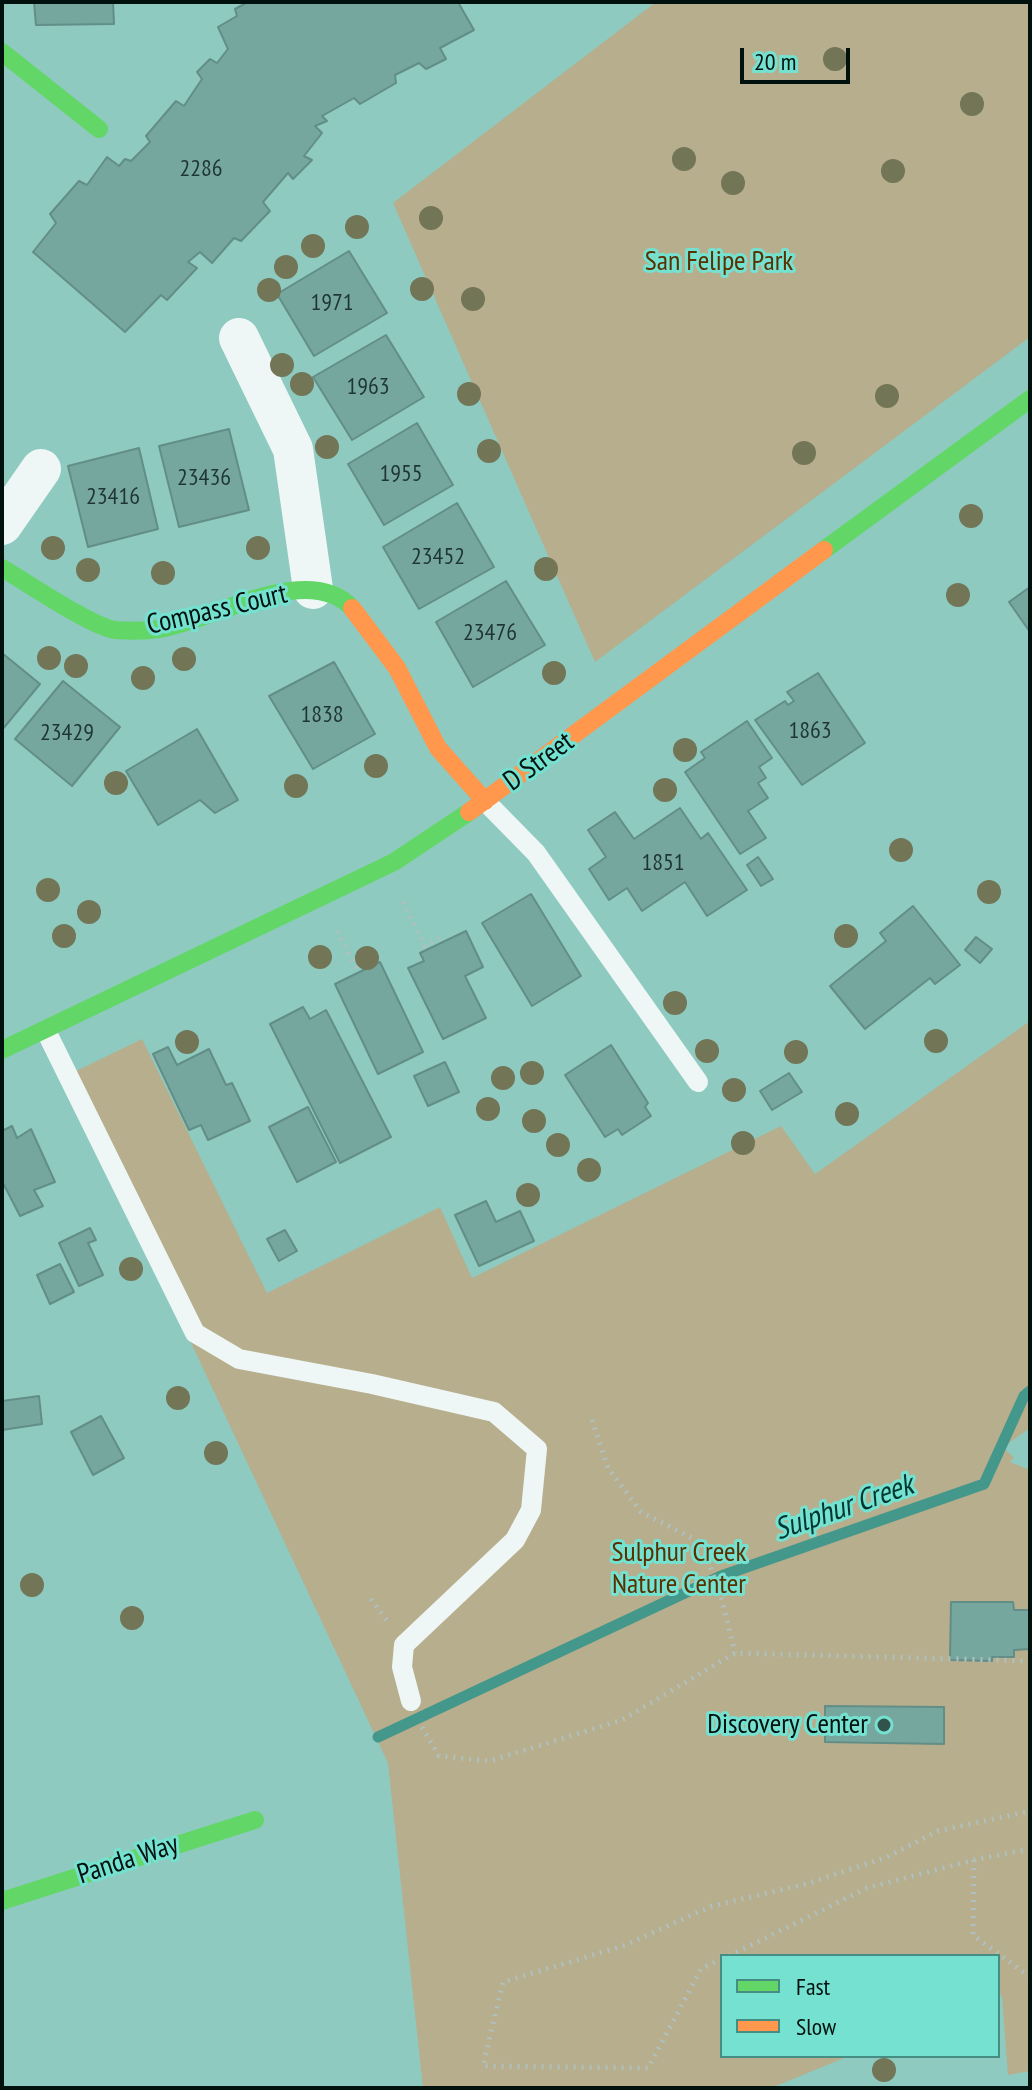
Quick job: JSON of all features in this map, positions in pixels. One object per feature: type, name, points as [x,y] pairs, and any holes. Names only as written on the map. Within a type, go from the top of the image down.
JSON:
[{"type":"main road","points":[[2,52],[99,129]]},
{"type":"main road","name":"D Street","points":[[2,1050],[394,862],[485,801],[1030,399]]},
{"type":"main road","name":"Compass Court","points":[[2,568],[88,619],[113,630],[160,629],[272,594],[313,589],[347,603],[397,668],[438,748],[485,801]]},
{"type":"main road","name":"Panda Way","points":[[2,1901],[255,1820]]},
{"type":"street","points":[[239,338],[293,449],[313,589]]},
{"type":"street","points":[[2,525],[41,469]]},
{"type":"lane","points":[[485,801],[536,853],[698,1082]]},
{"type":"lane","points":[[46,1031],[195,1333],[239,1359],[372,1384],[494,1412],[537,1449],[531,1510],[515,1540],[404,1645],[402,1667],[411,1701]]},
{"type":"path","points":[[406,907],[425,946],[444,936]]},
{"type":"path","points":[[340,937],[357,969]]},
{"type":"path","points":[[592,1420],[608,1468],[641,1512],[702,1543],[722,1600],[735,1653]]},
{"type":"path","points":[[424,1731],[439,1756],[490,1761],[622,1720],[735,1653],[1030,1661]]},
{"type":"path","points":[[720,1960],[701,1969],[648,2068],[483,2066],[503,1982],[623,1946],[712,1906],[806,1884],[887,1857],[938,1831],[1030,1811]]},
{"type":"path","points":[[733,1954],[867,1888],[1030,1849]]},
{"type":"path","points":[[974,1860],[973,1935],[999,1954]]},
{"type":"path","points":[[1000,1955],[1030,1977]]},
{"type":"green space","name":"San Felipe Park","points":[[656,2],[1030,2],[1030,337],[595,662],[393,203]]},
{"type":"green space","name":"Sulphur Creek Nature Center","points":[[1030,1021],[1030,1428],[1003,1447],[1014,1458],[1010,1462],[1030,1470],[1030,2071],[1008,2075],[1000,1996],[1000,1954],[720,1954],[720,2058],[844,2058],[771,2088],[423,2088],[388,1763],[66,1076],[142,1039],[267,1293],[440,1207],[472,1278],[781,1126],[815,1174]]},
{"type":"building","points":[[34,2],[113,2],[114,24],[36,25]]},
{"type":"building","points":[[248,2],[458,2],[474,30],[440,48],[446,59],[426,69],[419,63],[395,75],[396,83],[360,104],[354,98],[322,116],[327,121],[315,126],[322,133],[304,156],[312,160],[293,179],[288,173],[263,202],[270,211],[241,241],[234,238],[212,263],[200,252],[188,262],[197,268],[167,300],[161,295],[125,332],[33,252],[56,223],[50,214],[79,181],[87,185],[107,157],[119,166],[125,159],[131,161],[150,142],[146,136],[176,101],[184,106],[202,79],[197,72],[210,59],[217,63],[228,49],[218,27],[237,16],[235,9]]},
{"type":"building","points":[[349,251],[387,313],[314,356],[277,294]]},
{"type":"building","points":[[386,335],[424,397],[352,440],[313,377]]},
{"type":"building","points":[[417,423],[453,485],[384,525],[348,464]]},
{"type":"building","points":[[229,429],[249,510],[179,527],[159,446]]},
{"type":"building","points":[[139,448],[158,529],[88,547],[68,466]]},
{"type":"building","points":[[457,503],[494,567],[419,609],[383,547]]},
{"type":"building","points":[[506,581],[545,645],[473,687],[436,622]]},
{"type":"building","points":[[1030,587],[1030,632],[1009,602]]},
{"type":"building","points":[[2,653],[40,684],[2,730]]},
{"type":"building","points":[[334,662],[375,734],[313,769],[269,696]]},
{"type":"building","points":[[818,673],[865,743],[802,785],[755,720],[785,701],[788,705],[794,701],[787,692]]},
{"type":"building","points":[[63,681],[120,727],[72,786],[15,739]]},
{"type":"building","points":[[747,721],[772,758],[759,767],[766,778],[758,783],[768,798],[748,811],[766,838],[740,854],[685,772],[705,758],[701,752]]},
{"type":"building","points":[[197,729],[238,800],[215,813],[200,800],[158,825],[126,771]]},
{"type":"building","points":[[680,808],[701,839],[708,833],[747,890],[707,916],[685,882],[642,911],[627,888],[609,900],[589,869],[606,857],[588,830],[615,812],[634,839]]},
{"type":"building","points":[[758,857],[773,879],[761,886],[747,865]]},
{"type":"building","points":[[531,894],[581,976],[532,1006],[482,923]]},
{"type":"building","points":[[913,906],[960,965],[935,984],[930,978],[865,1029],[830,986],[886,941],[880,933]]},
{"type":"building","points":[[466,931],[483,967],[465,976],[486,1018],[443,1039],[408,968],[424,961],[420,953]]},
{"type":"building","points":[[976,937],[992,949],[980,963],[965,950]]},
{"type":"building","points":[[380,962],[423,1052],[378,1074],[335,984]]},
{"type":"building","points":[[303,1007],[310,1019],[326,1010],[391,1137],[340,1163],[270,1024]]},
{"type":"building","points":[[611,1045],[648,1103],[645,1107],[651,1116],[622,1135],[618,1129],[605,1137],[565,1075]]},
{"type":"building","points":[[168,1047],[177,1065],[209,1049],[226,1085],[232,1083],[250,1121],[208,1140],[201,1125],[189,1130],[153,1054]]},
{"type":"building","points":[[445,1062],[459,1092],[428,1106],[414,1076]]},
{"type":"building","points":[[789,1073],[802,1092],[772,1110],[760,1091]]},
{"type":"building","points":[[308,1107],[336,1162],[297,1182],[269,1127]]},
{"type":"building","points":[[12,1126],[17,1138],[31,1129],[55,1182],[34,1190],[43,1206],[20,1216],[2,1181],[2,1131]]},
{"type":"building","points":[[486,1201],[496,1222],[520,1211],[534,1241],[479,1266],[455,1215]]},
{"type":"building","points":[[90,1228],[96,1240],[88,1243],[103,1275],[79,1286],[59,1243]]},
{"type":"building","points":[[285,1230],[297,1251],[279,1261],[267,1239]]},
{"type":"building","points":[[60,1264],[74,1292],[50,1304],[37,1275]]},
{"type":"building","points":[[39,1396],[42,1424],[2,1430],[2,1401]]},
{"type":"building","points":[[101,1416],[124,1458],[93,1475],[71,1432]]},
{"type":"building","points":[[951,1602],[1013,1602],[1014,1610],[1030,1610],[1030,1649],[1014,1650],[1014,1657],[992,1657],[992,1661],[950,1660]]},
{"type":"building","name":"Discovery Center","points":[[825,1706],[944,1707],[944,1744],[825,1742]]},
{"type":"waterway","name":"Sulphur Creek","points":[[378,1737],[721,1576],[984,1484],[1024,1396],[1030,1391]]},
{"type":"traffic: fast","points":[[2,52],[99,129]]},
{"type":"traffic: fast","points":[[824,550],[1030,399]]},
{"type":"traffic: fast","points":[[2,568],[75,613],[115,630],[159,629],[285,592],[310,590],[333,595],[352,608]]},
{"type":"traffic: fast","points":[[2,1050],[394,862],[469,812]]},
{"type":"traffic: fast","points":[[2,1901],[255,1820]]},
{"type":"traffic: slow","points":[[469,812],[824,550]]},
{"type":"traffic: slow","points":[[352,608],[397,668],[438,748],[485,801]]},
{"type":"place","name":"Discovery Center","points":[[884,1725]]}]
